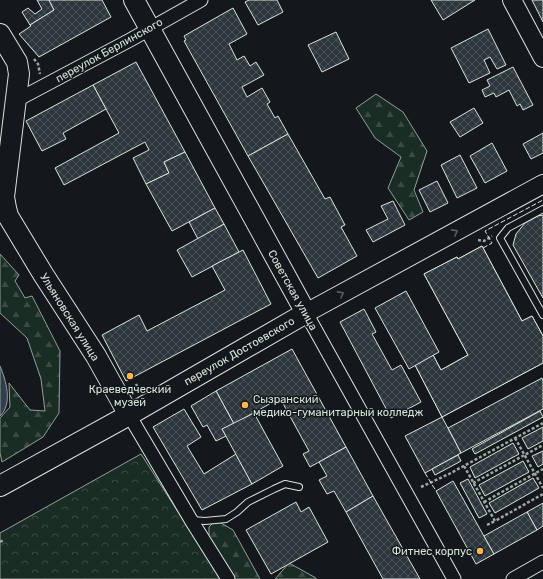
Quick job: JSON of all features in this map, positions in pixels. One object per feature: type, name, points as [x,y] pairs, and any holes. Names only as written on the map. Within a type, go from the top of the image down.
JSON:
[{"type":"main road","name":"Советская улица","points":[[134,0],[306,313]]},
{"type":"main road","name":"Ульяновская улица","points":[[0,34],[17,62],[20,74],[4,197],[8,216],[43,274],[96,356],[129,415]]},
{"type":"main road","name":"переулок Достоевского","points":[[0,486],[129,415],[306,313]]},
{"type":"street","name":"переулок Берлинского","points":[[17,100],[201,0]]},
{"type":"street","points":[[512,0],[543,58]]},
{"type":"street","name":"переулок Достоевского","points":[[306,313],[543,184]]},
{"type":"street","name":"Советская улица","points":[[306,313],[454,579]]},
{"type":"street","name":"Ульяновская улица","points":[[129,415],[228,579]]},
{"type":"street","points":[[513,579],[543,562]]},
{"type":"lane","points":[[543,209],[508,228],[500,238],[543,315]]},
{"type":"lane","points":[[191,520],[205,521],[226,519],[248,502],[285,484],[299,487]]},
{"type":"path","points":[[421,487],[464,466],[543,422]]},
{"type":"path","points":[[515,438],[543,488]]},
{"type":"path","points":[[473,483],[543,445]]},
{"type":"path","points":[[464,466],[495,521]]},
{"type":"path","points":[[484,502],[543,469]]},
{"type":"path","points":[[487,525],[543,494]]},
{"type":"path","points":[[0,542],[4,540]]},
{"type":"green space","points":[[376,94],[403,112],[427,151],[414,190],[423,212],[409,220],[388,188],[401,157],[375,138],[356,108]]},
{"type":"green space","points":[[0,254],[19,275],[15,281],[25,298],[32,296],[60,351],[59,413],[43,437],[2,462],[0,453],[0,418],[10,407],[9,383],[30,410],[45,411],[41,379],[27,338],[0,313]]},
{"type":"green space","points":[[141,454],[221,579],[0,579],[0,533]]},
{"type":"green space","points":[[216,520],[233,530],[260,579],[231,579],[209,540],[209,527]]},
{"type":"green space","points":[[289,563],[316,578],[316,579],[275,579]]},
{"type":"water","points":[[0,366],[6,385],[7,399],[4,411],[0,416]]},
{"type":"building","points":[[37,0],[49,0],[54,10],[30,25],[22,12],[28,8],[35,14],[42,9]]},
{"type":"building","points":[[49,0],[102,0],[111,17],[39,57],[19,34],[31,26],[30,25],[54,10]]},
{"type":"building","points":[[249,0],[277,0],[283,12],[258,25],[245,2]]},
{"type":"building","points":[[431,0],[475,0],[443,20]]},
{"type":"building","points":[[532,0],[543,0],[543,22]]},
{"type":"building","points":[[233,8],[247,34],[229,44],[237,60],[244,56],[250,66],[256,62],[264,75],[242,87],[247,97],[262,88],[270,102],[267,104],[275,118],[278,116],[288,134],[248,156],[184,41],[186,40],[184,36]]},
{"type":"building","points":[[488,29],[506,65],[497,69],[490,57],[484,60],[490,73],[469,83],[451,48]]},
{"type":"building","points":[[336,32],[349,59],[322,72],[308,45]]},
{"type":"building","points":[[136,62],[185,152],[164,162],[169,173],[146,184],[133,158],[149,150],[145,142],[64,185],[55,168],[119,133],[93,85]]},
{"type":"building","points":[[513,67],[533,105],[523,110],[520,104],[517,106],[509,90],[496,97],[494,93],[485,97],[482,90],[490,86],[487,80]]},
{"type":"building","points":[[93,85],[106,109],[63,133],[66,139],[42,151],[26,121]]},
{"type":"building","points":[[474,108],[483,123],[460,137],[450,122]]},
{"type":"building","points":[[543,133],[543,153],[531,159],[523,144]]},
{"type":"building","points":[[288,134],[325,199],[330,197],[345,225],[341,227],[357,256],[318,278],[248,156]]},
{"type":"building","points":[[492,143],[507,171],[485,183],[470,156]]},
{"type":"building","points":[[185,152],[215,208],[172,231],[146,184],[169,173],[164,162]]},
{"type":"building","points":[[460,155],[477,188],[457,198],[441,165]]},
{"type":"building","points":[[437,181],[448,203],[430,212],[419,190]]},
{"type":"building","points":[[393,201],[405,225],[373,242],[366,230],[388,219],[381,206]]},
{"type":"building","points":[[215,208],[224,224],[198,239],[189,222]]},
{"type":"building","points":[[543,215],[543,298],[513,245],[516,234],[525,223]]},
{"type":"building","points":[[224,224],[239,252],[192,277],[177,250]]},
{"type":"building","points":[[482,246],[522,321],[532,316],[543,336],[543,363],[442,417],[415,365],[433,355],[441,370],[468,355],[424,274],[457,257],[458,259]]},
{"type":"building","points":[[482,246],[522,321],[532,316],[543,336],[543,363],[442,417],[415,365],[433,355],[441,370],[468,355],[424,274],[457,257],[458,259]]},
{"type":"building","points":[[243,250],[271,304],[126,381],[102,335],[139,315],[147,331],[225,290],[212,266]]},
{"type":"building","points":[[406,291],[439,352],[409,369],[375,308]]},
{"type":"building","points":[[364,309],[376,332],[372,334],[392,370],[401,365],[421,402],[391,418],[340,322]]},
{"type":"building","name":"Сызранский медико-гуманитарный колледж","points":[[292,349],[346,447],[310,467],[303,454],[309,451],[280,398],[234,424],[216,391]]},
{"type":"building","points":[[542,378],[543,409],[461,453],[448,428]]},
{"type":"building","points":[[216,391],[234,424],[222,429],[226,436],[216,441],[207,425],[203,427],[191,406]]},
{"type":"building","points":[[184,409],[201,437],[187,446],[204,474],[236,454],[252,484],[202,510],[153,427]]},
{"type":"building","points":[[540,411],[543,417],[475,454],[472,449]]},
{"type":"building","points":[[254,413],[283,466],[252,484],[222,429]]},
{"type":"building","points":[[442,417],[461,453],[425,473],[405,436]]},
{"type":"building","points":[[543,427],[543,441],[528,449],[522,438]]},
{"type":"building","points":[[513,443],[519,454],[475,478],[470,467]]},
{"type":"building","points":[[346,447],[373,496],[346,512],[334,491],[327,494],[319,480],[327,476],[319,462]]},
{"type":"building","points":[[543,451],[543,464],[538,467],[532,456]]},
{"type":"building","points":[[458,455],[461,461],[435,475],[432,469]]},
{"type":"building","points":[[523,461],[529,472],[485,496],[479,485]]},
{"type":"building","points":[[533,478],[539,488],[495,513],[489,503]]},
{"type":"building","points":[[468,479],[487,514],[479,518],[460,483]]},
{"type":"building","points":[[453,481],[494,554],[476,564],[436,491]]},
{"type":"building","points":[[373,496],[420,579],[383,579],[346,512]]},
{"type":"building","points":[[296,502],[301,512],[309,507],[328,542],[271,574],[246,530]]},
{"type":"building","points":[[543,503],[543,526],[537,530],[527,512]]},
{"type":"building","points":[[527,512],[537,530],[494,554],[484,536]]},
{"type":"fence","points":[[483,248],[492,243],[485,231],[543,200]]},
{"type":"fence","points":[[425,473],[436,491]]},
{"type":"place","name":"Краеведческий музей","points":[[130,376]]},
{"type":"place","name":"Сызранский медико-гуманитарный колледж","points":[[245,405]]},
{"type":"place","name":"Фитнес корпус","points":[[480,551]]}]
